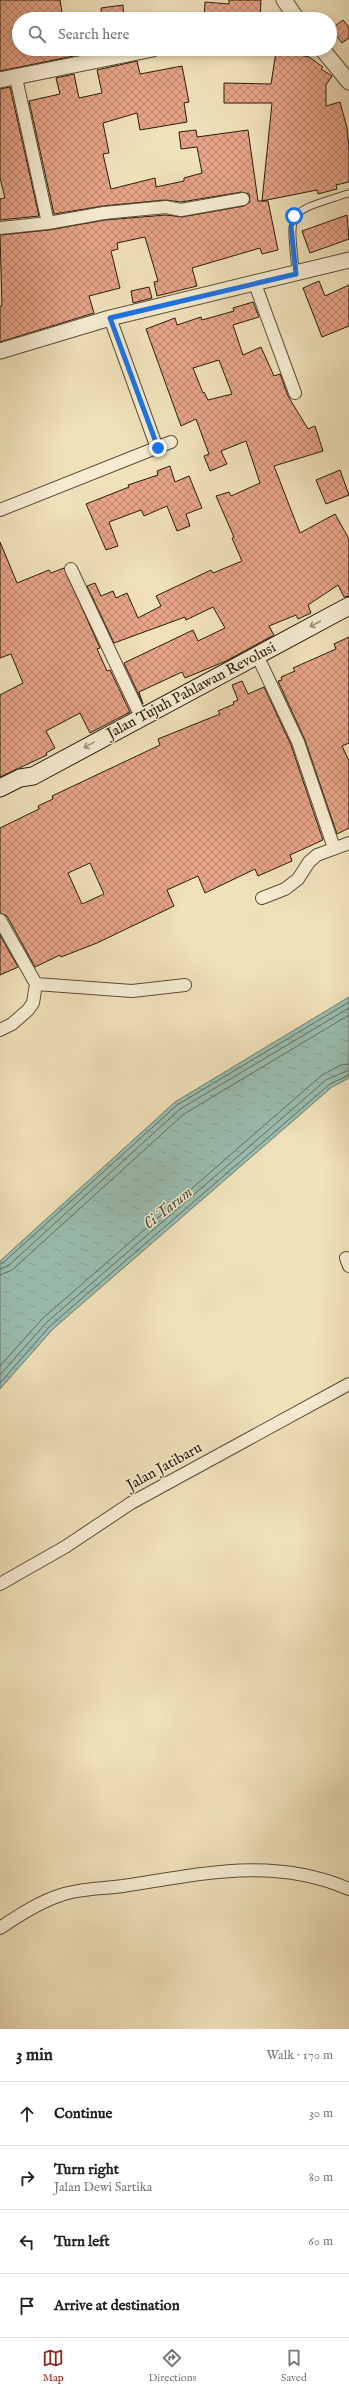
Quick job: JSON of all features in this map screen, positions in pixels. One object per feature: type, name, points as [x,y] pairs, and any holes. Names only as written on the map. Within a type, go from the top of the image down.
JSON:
[{"type":"main road","name":"Jalan Tujuh Pahlawan Revolusi","points":[[0,788],[20,778],[33,776],[349,606]]},
{"type":"main road","name":"Jalan Tujuh Pahlawan Revolusi","points":[[0,800],[24,787],[33,776]]},
{"type":"street","points":[[284,0],[292,12]]},
{"type":"street","points":[[0,80],[120,56]]},
{"type":"street","points":[[328,56],[349,82]]},
{"type":"street","points":[[16,78],[48,223]]},
{"type":"street","points":[[0,228],[48,223],[104,213],[166,207],[181,210],[243,199]]},
{"type":"street","points":[[0,351],[110,318],[349,260]]},
{"type":"street","points":[[255,284],[295,393]]},
{"type":"street","points":[[110,318],[158,448]]},
{"type":"street","points":[[0,510],[171,442]]},
{"type":"street","points":[[71,569],[141,717]]},
{"type":"street","points":[[256,655],[298,742],[334,848]]},
{"type":"street","points":[[262,898],[285,889],[298,879],[317,855],[349,843]]},
{"type":"street","points":[[0,920],[36,984],[33,1003],[28,1010],[0,1030]]},
{"type":"street","points":[[36,984],[132,991],[185,985]]},
{"type":"street","name":"Jalan Jatibaru","points":[[0,1584],[65,1547],[131,1503],[349,1384]]},
{"type":"street","points":[[0,1928],[21,1914],[62,1894],[243,1869],[286,1870],[311,1875],[349,1889]]},
{"type":"lane","points":[[296,274],[291,227],[294,216],[302,209],[349,193]]},
{"type":"water","name":"Ci Tarum","points":[[349,997],[349,1078],[332,1087],[53,1329],[0,1389],[0,1261],[175,1102]]},
{"type":"building","points":[[0,0],[60,0],[62,12],[12,12],[12,56],[74,56],[0,71]]},
{"type":"building","points":[[229,0],[261,0],[260,12],[204,12],[205,2],[229,4]]},
{"type":"building","points":[[123,5],[124,12],[101,12],[101,8]]},
{"type":"building","points":[[343,20],[349,27],[349,38],[342,43],[337,37],[337,24]]},
{"type":"building","points":[[275,56],[309,57],[323,67],[321,69],[332,76],[326,85],[326,106],[340,102],[347,128],[349,147],[349,182],[336,185],[337,189],[318,194],[317,190],[262,201],[272,103],[224,103],[224,83],[271,84]]},
{"type":"building","points":[[137,61],[140,74],[182,66],[189,102],[184,103],[187,122],[140,130],[137,113],[103,123],[109,153],[103,154],[111,189],[155,178],[156,187],[184,181],[184,178],[202,173],[197,147],[181,149],[179,132],[196,130],[197,137],[248,130],[258,201],[268,201],[278,250],[262,254],[260,248],[192,268],[197,286],[157,296],[154,282],[158,281],[145,237],[117,243],[118,249],[111,251],[120,288],[89,296],[94,313],[0,342],[0,306],[2,306],[0,235],[49,230],[105,220],[166,215],[182,217],[244,206],[250,202],[249,194],[242,192],[181,202],[165,200],[103,206],[54,214],[29,101],[60,94],[56,78],[74,74],[79,98],[102,93],[97,70]]},
{"type":"building","points":[[10,87],[39,216],[0,220],[0,199],[5,198],[0,178],[0,89]]},
{"type":"building","points":[[347,215],[349,239],[310,253],[302,231]]},
{"type":"building","points":[[319,281],[325,296],[349,285],[349,326],[322,337],[303,288]]},
{"type":"building","points":[[149,287],[152,298],[133,303],[131,291]]},
{"type":"building","points":[[253,302],[259,317],[233,325],[243,355],[261,347],[274,376],[280,374],[288,396],[308,429],[315,426],[323,451],[274,466],[300,533],[335,514],[349,539],[349,596],[344,597],[338,585],[308,605],[311,613],[298,619],[296,615],[269,626],[274,635],[226,661],[185,678],[182,672],[139,692],[143,704],[124,663],[193,630],[198,641],[225,628],[213,607],[186,620],[185,617],[114,643],[87,586],[95,583],[101,596],[113,591],[116,598],[127,593],[138,618],[161,606],[156,596],[211,570],[213,573],[242,561],[232,538],[234,537],[216,496],[229,492],[231,496],[260,483],[246,441],[221,451],[227,464],[210,471],[204,456],[209,454],[196,419],[181,426],[146,329],[175,318],[177,325],[201,317],[202,320],[234,311],[233,308]],"holes":[[[219,360],[232,394],[208,400],[204,392],[203,393],[193,368]]]},
{"type":"building","points":[[170,466],[175,482],[189,476],[202,508],[186,514],[190,526],[177,531],[167,506],[144,516],[141,510],[109,522],[118,546],[106,550],[86,504],[129,487],[128,485],[158,475],[157,471]]},
{"type":"building","points":[[340,470],[349,495],[326,504],[316,480]]},
{"type":"building","points":[[0,542],[17,583],[49,570],[51,573],[64,568],[100,648],[97,649],[107,671],[110,670],[130,712],[90,733],[80,713],[46,731],[55,748],[46,753],[47,755],[0,777],[0,695],[23,683],[11,654],[0,658]]},
{"type":"building","points":[[349,637],[349,743],[342,746],[349,761],[349,828],[337,834],[305,740],[278,681],[282,680],[281,677],[295,671],[293,668],[336,649],[334,644]]},
{"type":"building","points":[[242,681],[248,694],[264,687],[291,745],[323,840],[290,855],[292,861],[258,876],[255,869],[205,893],[198,876],[167,890],[174,906],[97,943],[61,957],[60,955],[35,967],[7,916],[0,913],[0,828],[39,809],[38,806],[53,799],[52,796],[160,745],[158,739],[220,714],[218,711],[234,704],[233,702],[238,700],[232,685]],"holes":[[[90,863],[104,894],[82,904],[68,873]]]},
{"type":"building","points":[[0,935],[18,967],[0,975]]},
{"type":"route","points":[[158,448],[110,318],[296,274],[291,227],[294,216]]}]
